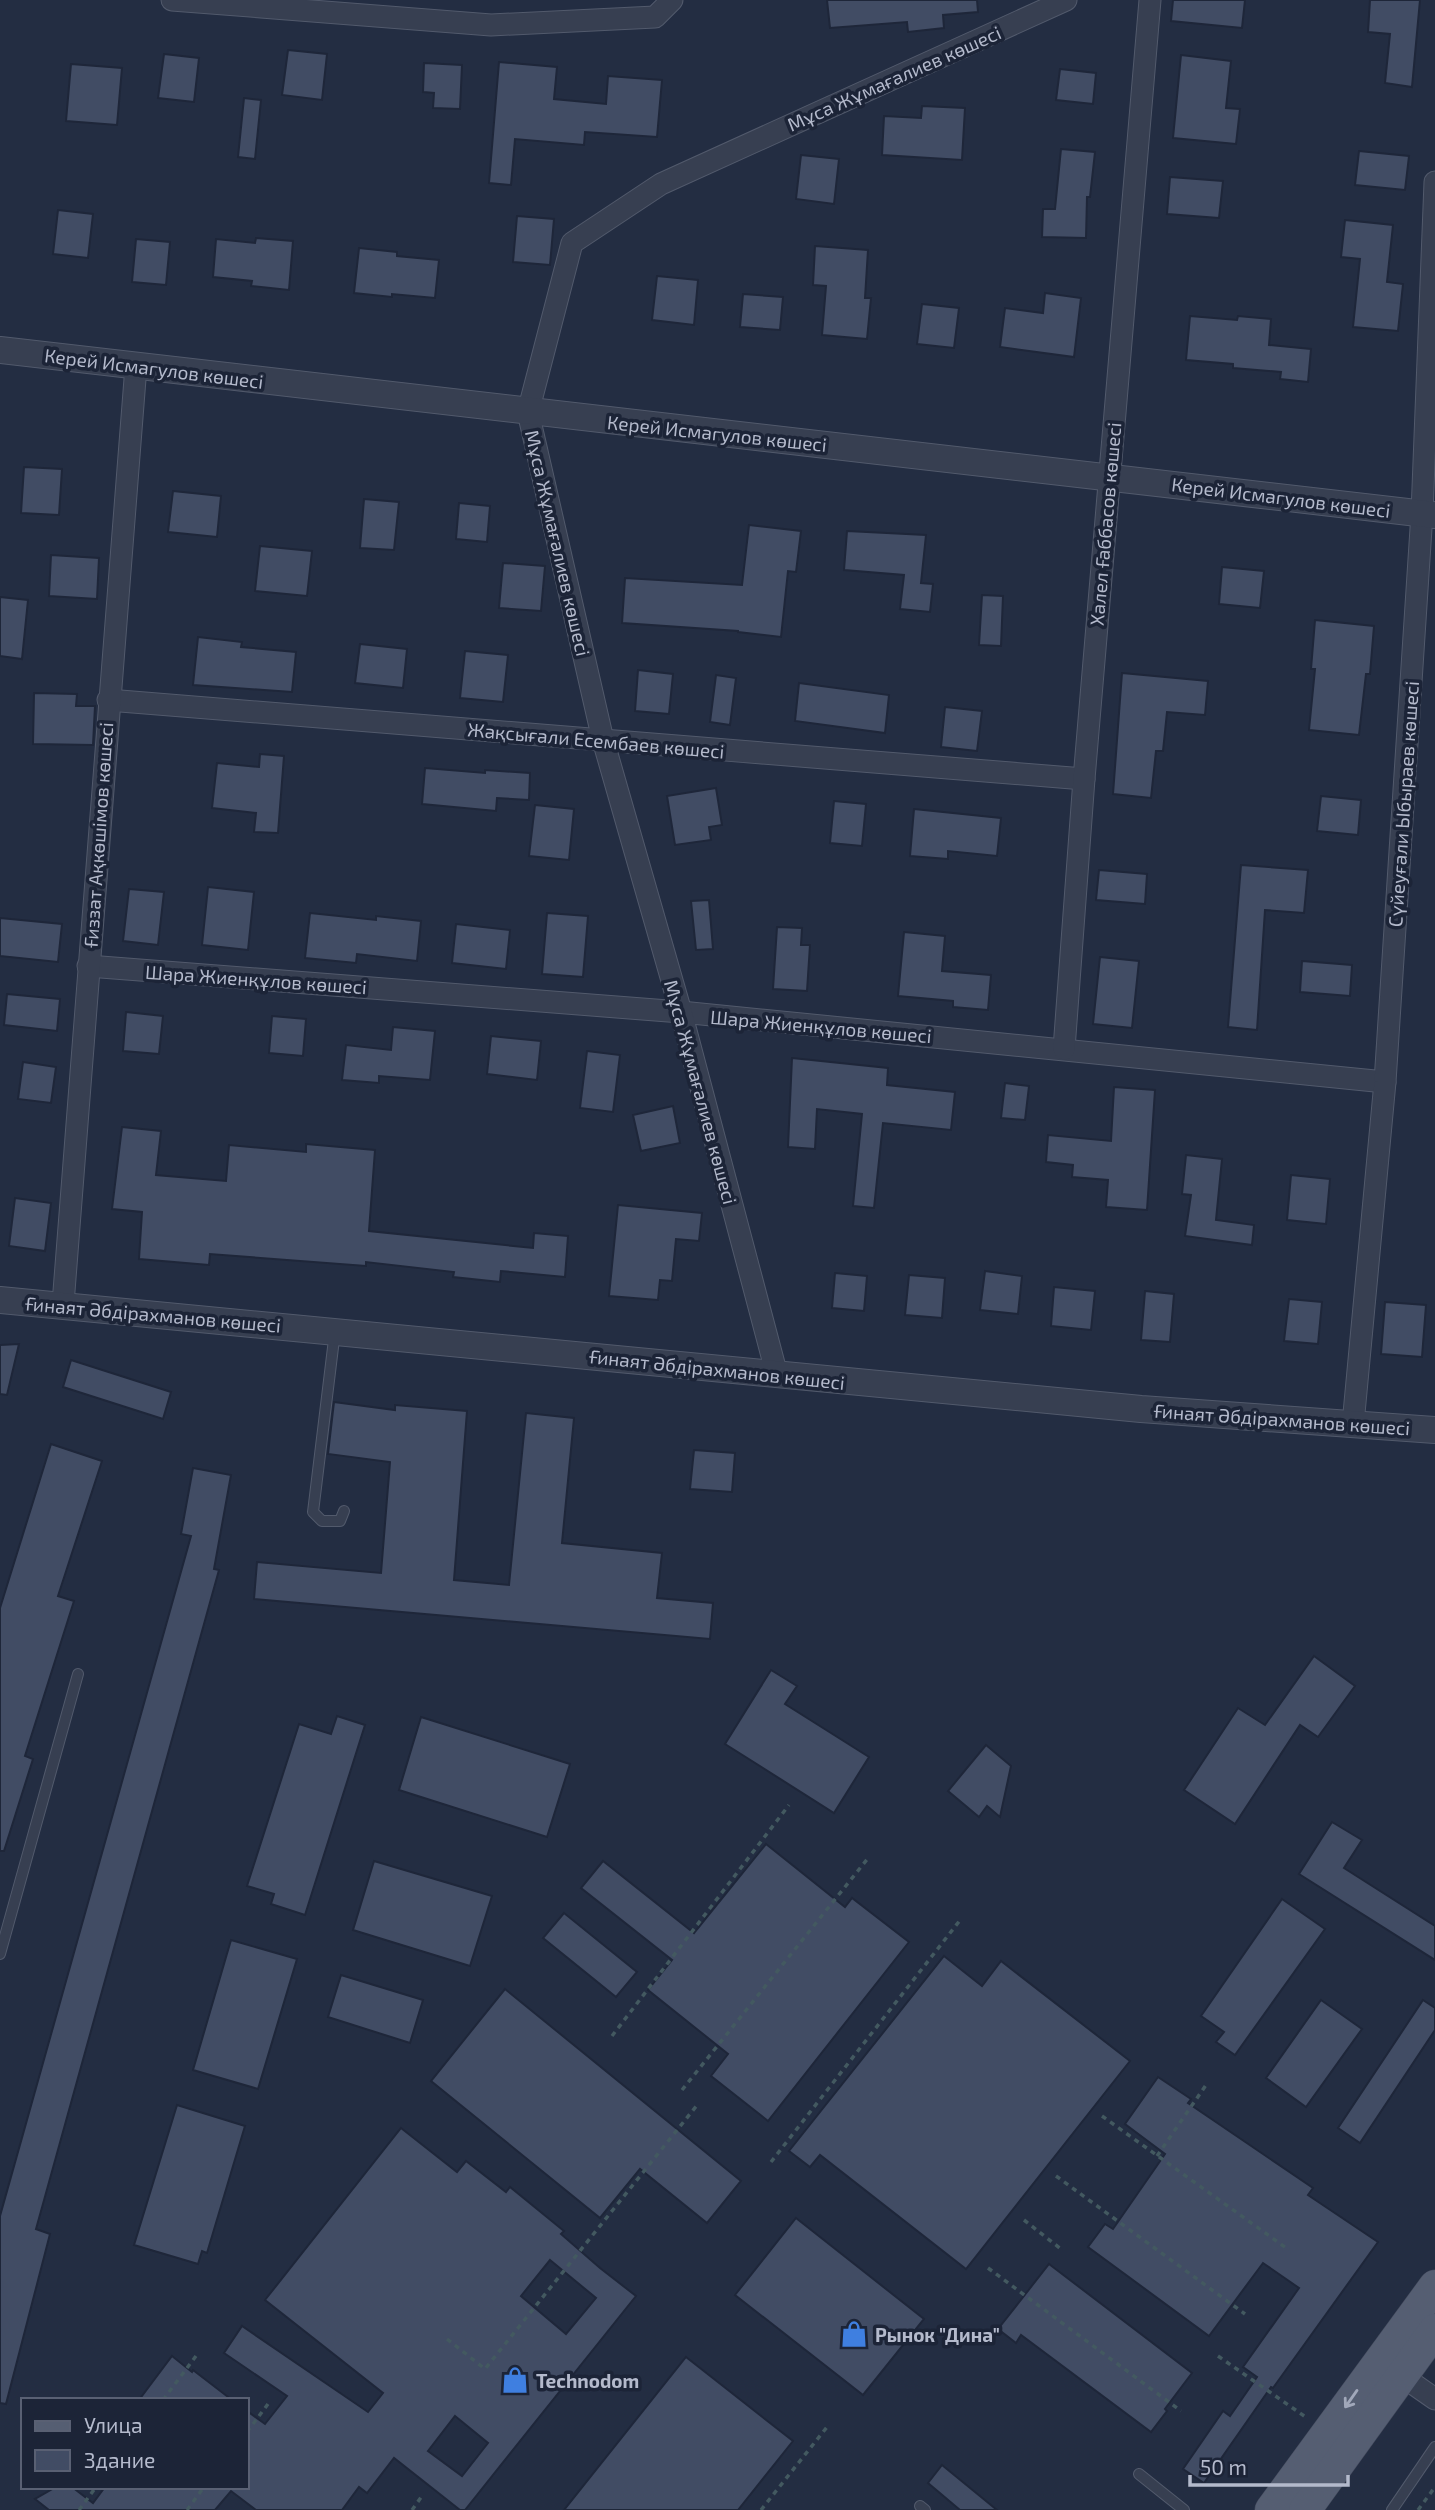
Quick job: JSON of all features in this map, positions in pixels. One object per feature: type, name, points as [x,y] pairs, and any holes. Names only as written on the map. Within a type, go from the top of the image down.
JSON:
[{"type":"main road","points":[[1305,2510],[1390,2368],[1435,2286]]},
{"type":"main road","points":[[1271,2510],[1390,2368],[1435,2330]]},
{"type":"street","points":[[172,0],[491,25],[655,16],[672,0]]},
{"type":"street","name":"Халел Ғаббасов көшесі","points":[[1064,1049],[1084,779],[1150,0]]},
{"type":"street","name":"Мұса Жұмағалиев көшесі","points":[[777,1375],[681,1012],[603,740],[528,412],[572,243],[661,184],[1059,2]]},
{"type":"street","name":"Сүйеуғали Ыбыраев көшесi","points":[[1353,1424],[1385,1082],[1428,514],[1435,182]]},
{"type":"street","name":"Керей Исмагулов көшесі","points":[[0,351],[1428,514]]},
{"type":"street","name":"Ғиззат Ақкөшімов көшесi","points":[[64,1304],[108,700],[136,366]]},
{"type":"street","name":"Жақсығали Есембаев көшесi","points":[[108,700],[1084,779]]},
{"type":"street","name":"Шара Жиенқұлов көшесі","points":[[88,966],[681,1012],[1385,1082]]},
{"type":"street","name":"Ғинаят Әбдірахманов көшесі","points":[[0,1300],[64,1304],[1141,1409],[1435,1430]]},
{"type":"street","points":[[1390,2368],[1435,2399]]},
{"type":"lane","points":[[335,1331],[313,1512],[322,1521],[340,1521],[344,1511]]},
{"type":"lane","points":[[0,1954],[78,1674]]},
{"type":"lane","points":[[1392,2510],[1435,2447]]},
{"type":"lane","points":[[1139,2474],[1184,2510]]},
{"type":"path","points":[[612,2036],[789,1805]]},
{"type":"path","points":[[682,2090],[869,1857]]},
{"type":"path","points":[[771,2162],[961,1919]]},
{"type":"path","points":[[1157,2156],[1206,2085]]},
{"type":"path","points":[[447,2339],[485,2369],[698,2104]]},
{"type":"path","points":[[1102,2116],[1289,2250]]},
{"type":"path","points":[[1056,2176],[1245,2314]]},
{"type":"path","points":[[1024,2220],[1061,2249]]},
{"type":"path","points":[[988,2268],[1181,2411]]},
{"type":"path","points":[[165,2398],[200,2352]]},
{"type":"path","points":[[1218,2356],[1314,2424]]},
{"type":"path","points":[[248,2431],[271,2400]]},
{"type":"path","points":[[761,2510],[827,2427]]},
{"type":"path","points":[[1418,2510],[1435,2487]]},
{"type":"path","points":[[79,2510],[95,2489]]},
{"type":"path","points":[[187,2510],[203,2489]]},
{"type":"path","points":[[412,2510],[422,2496]]},
{"type":"building","points":[[827,0],[977,0],[978,12],[943,15],[944,28],[908,32],[907,22],[830,28]]},
{"type":"building","points":[[1173,0],[1245,0],[1242,28],[1171,21]]},
{"type":"building","points":[[1370,0],[1420,0],[1412,87],[1385,83],[1390,34],[1368,32]]},
{"type":"building","points":[[288,50],[327,54],[322,100],[282,95]]},
{"type":"building","points":[[164,54],[199,58],[194,102],[158,98]]},
{"type":"building","points":[[1181,55],[1231,61],[1226,108],[1240,109],[1236,144],[1173,138]]},
{"type":"building","points":[[499,62],[557,67],[554,99],[606,104],[608,76],[662,80],[657,137],[585,132],[584,145],[515,139],[511,185],[489,183]]},
{"type":"building","points":[[424,63],[462,65],[460,109],[433,108],[434,93],[423,92]]},
{"type":"building","points":[[71,64],[122,68],[117,125],[66,121]]},
{"type":"building","points":[[1060,69],[1096,73],[1093,104],[1056,100]]},
{"type":"building","points":[[244,98],[261,100],[255,159],[238,157]]},
{"type":"building","points":[[922,106],[965,108],[962,160],[882,155],[884,116],[921,118]]},
{"type":"building","points":[[1061,149],[1095,152],[1090,197],[1087,197],[1086,238],[1042,237],[1043,209],[1055,209]]},
{"type":"building","points":[[1359,151],[1409,156],[1405,190],[1355,185]]},
{"type":"building","points":[[801,155],[839,159],[834,204],[796,199]]},
{"type":"building","points":[[1170,177],[1223,181],[1219,218],[1167,214]]},
{"type":"building","points":[[58,210],[93,214],[88,258],[53,254]]},
{"type":"building","points":[[517,216],[554,219],[550,265],[513,262]]},
{"type":"building","points":[[1345,220],[1393,225],[1387,282],[1403,284],[1398,331],[1353,327],[1360,259],[1341,257]]},
{"type":"building","points":[[256,238],[293,241],[289,290],[251,286],[252,281],[213,277],[216,239],[255,243]]},
{"type":"building","points":[[136,239],[170,242],[166,285],[132,282]]},
{"type":"building","points":[[815,246],[868,250],[865,298],[871,298],[867,339],[822,335],[826,286],[813,285]]},
{"type":"building","points":[[359,248],[397,252],[397,256],[439,260],[435,298],[354,293]]},
{"type":"building","points":[[657,276],[698,280],[694,325],[652,320]]},
{"type":"building","points":[[1045,293],[1081,298],[1074,357],[1000,347],[1005,308],[1043,313]]},
{"type":"building","points":[[743,294],[783,297],[780,330],[740,327]]},
{"type":"building","points":[[922,304],[959,308],[954,348],[917,344]]},
{"type":"building","points":[[1190,316],[1237,320],[1238,316],[1271,319],[1269,345],[1311,349],[1308,382],[1280,379],[1281,372],[1186,360]]},
{"type":"building","points":[[24,467],[62,469],[59,515],[21,513]]},
{"type":"building","points":[[173,491],[221,496],[217,537],[168,532]]},
{"type":"building","points":[[364,499],[399,502],[394,550],[360,548]]},
{"type":"building","points":[[459,503],[490,506],[487,542],[456,539]]},
{"type":"building","points":[[749,525],[801,531],[796,572],[788,571],[781,637],[738,631],[622,623],[625,578],[742,585]]},
{"type":"building","points":[[847,531],[926,535],[921,583],[933,584],[930,612],[900,609],[904,575],[844,570]]},
{"type":"building","points":[[260,546],[312,551],[307,596],[255,591]]},
{"type":"building","points":[[51,555],[99,558],[97,599],[49,596]]},
{"type":"building","points":[[503,563],[545,566],[541,611],[499,608]]},
{"type":"building","points":[[1222,567],[1264,571],[1260,608],[1219,604]]},
{"type":"building","points":[[982,595],[1003,596],[1001,646],[979,645]]},
{"type":"building","points":[[0,597],[28,600],[22,659],[0,656]]},
{"type":"building","points":[[1315,620],[1374,626],[1370,674],[1366,674],[1359,735],[1309,730],[1315,669],[1311,669]]},
{"type":"building","points":[[198,637],[242,642],[241,647],[296,652],[292,692],[193,685]]},
{"type":"building","points":[[360,644],[407,649],[403,688],[355,683]]},
{"type":"building","points":[[465,651],[508,655],[503,702],[460,698]]},
{"type":"building","points":[[638,670],[673,674],[669,714],[635,711]]},
{"type":"building","points":[[1122,673],[1208,681],[1205,715],[1167,712],[1163,751],[1156,751],[1151,798],[1113,794]]},
{"type":"building","points":[[716,675],[736,678],[730,725],[710,722]]},
{"type":"building","points":[[799,683],[889,695],[885,733],[795,721]]},
{"type":"building","points":[[34,693],[77,694],[76,706],[95,706],[93,745],[33,744]]},
{"type":"building","points":[[945,707],[982,711],[977,751],[941,747]]},
{"type":"building","points":[[260,754],[284,756],[278,833],[254,832],[256,813],[212,808],[217,763],[259,767]]},
{"type":"building","points":[[425,768],[485,773],[485,770],[530,773],[529,800],[497,798],[496,811],[422,804]]},
{"type":"building","points":[[716,788],[722,825],[709,827],[711,840],[675,845],[667,796]]},
{"type":"building","points":[[1321,796],[1361,800],[1358,835],[1317,831]]},
{"type":"building","points":[[834,801],[866,804],[862,846],[830,843]]},
{"type":"building","points":[[535,805],[574,809],[569,860],[529,856]]},
{"type":"building","points":[[914,809],[1001,818],[997,856],[948,851],[948,859],[910,856]]},
{"type":"building","points":[[1241,865],[1308,870],[1304,913],[1265,910],[1257,1030],[1228,1027]]},
{"type":"building","points":[[1099,870],[1147,874],[1145,904],[1096,900]]},
{"type":"building","points":[[208,887],[254,892],[248,950],[202,945]]},
{"type":"building","points":[[129,889],[164,892],[158,945],[123,941]]},
{"type":"building","points":[[709,900],[713,949],[696,950],[691,901]]},
{"type":"building","points":[[310,913],[376,920],[376,916],[421,921],[417,961],[357,954],[356,963],[305,958]]},
{"type":"building","points":[[547,913],[588,916],[583,977],[542,974]]},
{"type":"building","points":[[0,918],[62,924],[58,962],[0,956]]},
{"type":"building","points":[[456,924],[510,930],[506,969],[452,963]]},
{"type":"building","points":[[777,927],[802,928],[801,945],[810,945],[807,991],[773,989]]},
{"type":"building","points":[[904,932],[945,936],[942,971],[991,975],[988,1010],[953,1007],[953,1001],[898,996]]},
{"type":"building","points":[[1100,957],[1139,961],[1132,1028],[1093,1024]]},
{"type":"building","points":[[1302,961],[1352,965],[1350,996],[1300,992]]},
{"type":"building","points":[[7,994],[60,999],[57,1031],[4,1025]]},
{"type":"building","points":[[126,1012],[163,1016],[159,1054],[123,1051]]},
{"type":"building","points":[[272,1016],[306,1019],[303,1056],[269,1053]]},
{"type":"building","points":[[393,1027],[435,1031],[430,1080],[379,1076],[379,1083],[342,1080],[346,1045],[391,1050]]},
{"type":"building","points":[[491,1036],[541,1041],[537,1080],[487,1074]]},
{"type":"building","points":[[587,1051],[620,1055],[613,1112],[580,1108]]},
{"type":"building","points":[[792,1058],[888,1068],[887,1085],[955,1092],[951,1130],[883,1123],[874,1208],[853,1206],[862,1114],[817,1109],[815,1149],[788,1147]]},
{"type":"building","points":[[23,1062],[56,1067],[51,1103],[18,1099]]},
{"type":"building","points":[[1005,1083],[1029,1086],[1025,1120],[1001,1118]]},
{"type":"building","points":[[1114,1087],[1155,1090],[1147,1210],[1106,1207],[1108,1180],[1072,1177],[1073,1165],[1046,1162],[1048,1135],[1111,1141]]},
{"type":"building","points":[[673,1106],[680,1143],[641,1151],[633,1115]]},
{"type":"building","points":[[122,1127],[161,1131],[156,1175],[226,1181],[229,1145],[306,1152],[306,1144],[375,1150],[369,1231],[533,1248],[534,1233],[568,1236],[565,1277],[501,1271],[500,1282],[453,1277],[454,1272],[366,1262],[366,1266],[210,1254],[209,1265],[139,1259],[142,1212],[112,1209]]},
{"type":"building","points":[[1186,1155],[1222,1159],[1216,1220],[1254,1225],[1252,1245],[1185,1236],[1191,1195],[1182,1194]]},
{"type":"building","points":[[1291,1175],[1330,1179],[1326,1224],[1287,1220]]},
{"type":"building","points":[[15,1198],[51,1203],[45,1251],[9,1246]]},
{"type":"building","points":[[618,1205],[702,1213],[699,1241],[676,1239],[672,1281],[660,1280],[658,1300],[609,1296]]},
{"type":"building","points":[[985,1271],[1022,1276],[1018,1314],[980,1310]]},
{"type":"building","points":[[835,1273],[867,1276],[864,1311],[832,1308]]},
{"type":"building","points":[[909,1275],[945,1278],[942,1318],[905,1315]]},
{"type":"building","points":[[1054,1287],[1095,1291],[1091,1330],[1051,1326]]},
{"type":"building","points":[[1145,1291],[1174,1294],[1170,1342],[1141,1340]]},
{"type":"building","points":[[1289,1299],[1322,1302],[1318,1344],[1284,1341]]},
{"type":"building","points":[[1385,1302],[1426,1305],[1422,1357],[1381,1354]]},
{"type":"building","points":[[19,1344],[7,1395],[0,1394],[0,1345]]},
{"type":"building","points":[[71,1360],[171,1392],[163,1419],[63,1387]]},
{"type":"building","points":[[334,1402],[395,1410],[395,1405],[467,1411],[454,1580],[509,1585],[526,1413],[574,1418],[562,1543],[662,1553],[657,1598],[713,1603],[710,1639],[254,1599],[257,1562],[381,1573],[390,1462],[328,1454]]},
{"type":"building","points":[[51,1444],[102,1461],[58,1596],[74,1601],[25,1756],[33,1759],[4,1851],[0,1851],[0,1608]]},
{"type":"building","points":[[694,1450],[735,1453],[732,1492],[690,1489]]},
{"type":"building","points":[[193,1468],[231,1475],[214,1569],[219,1570],[36,2229],[50,2234],[6,2404],[0,2403],[0,2216],[191,1536],[181,1534]]},
{"type":"building","points":[[1314,1656],[1355,1686],[1318,1737],[1300,1725],[1235,1824],[1184,1790],[1238,1708],[1265,1725]]},
{"type":"building","points":[[771,1670],[797,1686],[785,1704],[869,1757],[834,1813],[725,1744]]},
{"type":"building","points":[[337,1716],[365,1725],[305,1915],[271,1904],[274,1894],[247,1886],[299,1724],[331,1734]]},
{"type":"building","points":[[421,1717],[570,1764],[547,1837],[399,1790]]},
{"type":"building","points":[[986,1745],[1011,1766],[1000,1817],[987,1806],[979,1817],[948,1791]]},
{"type":"building","points":[[1332,1822],[1362,1840],[1344,1868],[1435,1926],[1435,1960],[1299,1874]]},
{"type":"building","points":[[766,1844],[845,1907],[852,1898],[909,1942],[768,2121],[711,2076],[728,2054],[648,1990],[672,1960],[581,1888],[603,1861],[694,1933]]},
{"type":"building","points":[[374,1861],[492,1896],[470,1966],[353,1930]]},
{"type":"building","points":[[1282,1899],[1325,1929],[1235,2055],[1216,2042],[1224,2032],[1201,2016]]},
{"type":"building","points":[[564,1913],[637,1972],[616,1997],[543,1938]]},
{"type":"building","points":[[231,1940],[297,1959],[258,2089],[193,2070]]},
{"type":"building","points":[[944,1956],[982,1986],[1001,1961],[1130,2061],[966,2269],[820,2155],[810,2167],[789,2151]]},
{"type":"building","points":[[341,1975],[423,2000],[410,2043],[328,2017]]},
{"type":"building","points":[[505,1989],[741,2181],[707,2223],[640,2169],[600,2218],[431,2081]]},
{"type":"building","points":[[1321,2000],[1362,2029],[1306,2107],[1266,2078]]},
{"type":"building","points":[[1423,2000],[1435,2008],[1435,2030],[1360,2143],[1338,2128]]},
{"type":"building","points":[[1158,2077],[1191,2099],[1188,2103],[1313,2188],[1308,2195],[1378,2242],[1204,2483],[1183,2469],[1223,2411],[1230,2416],[1257,2377],[1243,2367],[1299,2288],[1263,2263],[1209,2336],[1088,2247],[1105,2224],[1113,2229],[1165,2154],[1125,2124]]},
{"type":"building","points":[[177,2105],[245,2126],[207,2253],[202,2251],[198,2264],[134,2245]]},
{"type":"building","points":[[401,2128],[457,2172],[466,2161],[506,2192],[510,2187],[564,2231],[561,2234],[600,2268],[636,2296],[465,2510],[460,2510],[394,2458],[367,2493],[359,2487],[342,2510],[256,2510],[231,2491],[215,2510],[49,2510],[35,2499],[52,2489],[75,2489],[93,2503],[104,2489],[248,2489],[248,2412],[265,2424],[287,2396],[224,2353],[242,2326],[368,2412],[383,2393],[265,2300]],"holes":[[[550,2260],[596,2298],[566,2334],[521,2296]],[[455,2416],[488,2443],[462,2476],[428,2451]]]},
{"type":"building","points":[[796,2218],[924,2319],[863,2395],[735,2295]]},
{"type":"building","points":[[1049,2264],[1192,2373],[1151,2432],[1021,2335],[1016,2343],[998,2329]]},
{"type":"building","points":[[172,2356],[229,2398],[140,2398]]},
{"type":"building","points":[[686,2357],[793,2441],[738,2510],[564,2510]]},
{"type":"building","points":[[942,2465],[997,2510],[960,2510],[928,2483]]},
{"type":"place","name":"Рынок \"Дина\"","points":[[854,2334]]},
{"type":"place","name":"Technodom","points":[[515,2380]]}]
